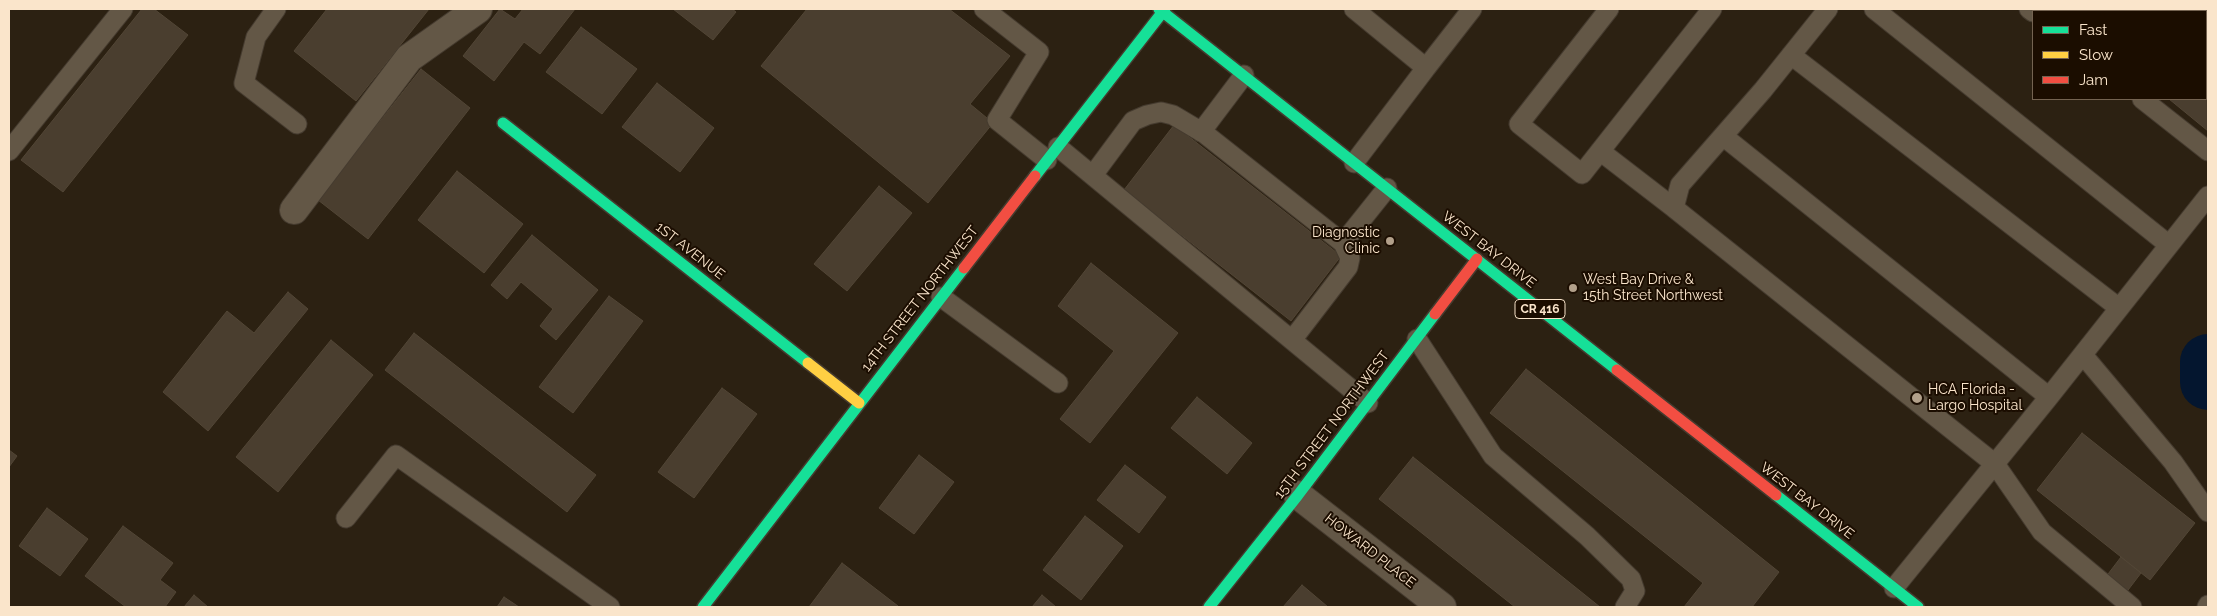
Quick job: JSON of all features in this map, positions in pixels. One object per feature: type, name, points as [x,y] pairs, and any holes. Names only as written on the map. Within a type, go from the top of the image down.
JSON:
[{"type":"street","points":[[294,210],[409,58],[478,9]]},
{"type":"street","name":"14TH STREET NORTHWEST","points":[[703,607],[1162,10]]},
{"type":"street","name":"WEST BAY DRIVE","points":[[1162,10],[1918,607]]},
{"type":"street","name":"1ST AVENUE","points":[[503,123],[859,403]]},
{"type":"street","name":"15TH STREET NORTHWEST","points":[[1209,607],[1298,495],[1477,260]]},
{"type":"street","name":"HOWARD PLACE","points":[[1298,495],[1442,607]]},
{"type":"lane","points":[[9,150],[124,9]]},
{"type":"lane","points":[[276,9],[256,37],[244,82],[297,124]]},
{"type":"lane","points":[[984,9],[1039,52],[997,120],[1093,175],[1368,403]]},
{"type":"lane","points":[[1354,9],[1426,68]]},
{"type":"lane","points":[[1354,163],[1472,9]]},
{"type":"lane","points":[[1609,9],[1519,124],[1582,174],[1712,9]]},
{"type":"lane","points":[[1674,208],[1680,185],[1828,9]]},
{"type":"lane","points":[[1874,9],[2169,245]]},
{"type":"lane","points":[[1791,55],[2119,308]]},
{"type":"lane","points":[[1201,132],[1244,75]]},
{"type":"lane","points":[[2143,100],[2208,151]]},
{"type":"lane","points":[[1093,175],[1133,121],[1146,115],[1161,112],[1173,114],[1201,132],[1343,243],[1350,258],[1348,267],[1292,340]]},
{"type":"lane","points":[[1723,136],[2049,397]]},
{"type":"lane","points":[[1600,151],[1995,464],[2042,532],[2062,551],[2132,607]]},
{"type":"lane","points":[[1343,243],[1387,188]]},
{"type":"lane","points":[[1894,588],[2082,356],[2208,196]]},
{"type":"lane","points":[[941,297],[1058,384]]},
{"type":"lane","points":[[1417,339],[1493,456],[1587,536],[1631,579],[1635,591],[1625,607]]},
{"type":"lane","points":[[2082,356],[2173,462],[2208,512]]},
{"type":"lane","points":[[346,518],[396,455],[610,607]]},
{"type":"building","points":[[142,9],[154,9],[188,35],[63,192],[21,160]]},
{"type":"building","points":[[327,9],[429,9],[356,101],[294,51]]},
{"type":"building","points":[[500,9],[515,19],[523,9],[575,9],[540,54],[524,42],[494,81],[463,56]]},
{"type":"building","points":[[673,9],[732,9],[736,12],[713,40]]},
{"type":"building","points":[[807,9],[949,9],[1010,56],[970,104],[993,123],[928,203],[761,66]]},
{"type":"building","points":[[2080,9],[2208,9],[2208,131],[2170,100],[2207,100],[2207,10]]},
{"type":"building","points":[[581,27],[637,69],[602,114],[546,72]]},
{"type":"building","points":[[421,69],[470,108],[368,239],[318,200]]},
{"type":"building","points":[[657,83],[714,128],[680,172],[622,127]]},
{"type":"building","points":[[1174,125],[1341,256],[1291,321],[1124,190]]},
{"type":"building","points":[[457,171],[523,224],[484,273],[418,220]]},
{"type":"building","points":[[879,186],[912,213],[847,291],[814,264]]},
{"type":"building","points":[[532,235],[598,290],[556,340],[540,326],[553,309],[521,282],[507,299],[491,285]]},
{"type":"building","points":[[1091,263],[1178,333],[1090,443],[1060,419],[1114,351],[1058,306]]},
{"type":"building","points":[[288,292],[308,309],[208,431],[163,392],[227,311],[254,333]]},
{"type":"building","points":[[609,296],[643,321],[573,413],[539,387]]},
{"type":"building","points":[[414,333],[596,475],[567,512],[385,370]]},
{"type":"building","points":[[331,340],[373,375],[278,492],[236,457]]},
{"type":"building","points":[[1526,369],[1779,572],[1752,607],[1684,607],[1703,583],[1490,413]]},
{"type":"building","points":[[722,388],[757,414],[694,498],[658,472]]},
{"type":"building","points":[[1197,397],[1252,443],[1227,474],[1171,428]]},
{"type":"building","points":[[2082,433],[2195,523],[2150,580],[2037,490]]},
{"type":"building","points":[[9,450],[17,456],[9,467]]},
{"type":"building","points":[[919,455],[954,482],[914,534],[879,508]]},
{"type":"building","points":[[1413,457],[1600,607],[1515,607],[1379,499]]},
{"type":"building","points":[[1125,465],[1166,497],[1139,533],[1097,500]]},
{"type":"building","points":[[47,508],[88,539],[60,576],[19,546]]},
{"type":"building","points":[[1085,516],[1123,546],[1081,600],[1043,570]]},
{"type":"building","points":[[123,526],[173,563],[160,580],[176,592],[165,607],[126,607],[85,576]]},
{"type":"building","points":[[2121,557],[2141,573],[2125,594],[2105,578]]},
{"type":"building","points":[[842,563],[898,606],[809,607]]},
{"type":"building","points":[[1302,585],[1328,607],[1283,607]]},
{"type":"building","points":[[194,595],[208,607],[184,607]]},
{"type":"building","points":[[1042,595],[1056,607],[1032,607]]},
{"type":"building","points":[[504,597],[519,607],[497,607]]},
{"type":"waterway","points":[[2208,362],[2208,382]]},
{"type":"traffic: fast","points":[[1159,9],[1617,370]]},
{"type":"traffic: fast","points":[[1035,176],[1165,9]]},
{"type":"traffic: fast","points":[[503,123],[808,363]]},
{"type":"traffic: fast","points":[[703,607],[964,268]]},
{"type":"traffic: fast","points":[[1209,607],[1298,495],[1435,314]]},
{"type":"traffic: fast","points":[[1776,495],[1918,607]]},
{"type":"traffic: slow","points":[[808,363],[859,403]]},
{"type":"traffic: jam","points":[[964,268],[1035,176]]},
{"type":"traffic: jam","points":[[1435,314],[1477,259]]},
{"type":"traffic: jam","points":[[1617,370],[1776,495]]},
{"type":"place","name":"Diagnostic Clinic","points":[[1390,241]]},
{"type":"place","name":"West Bay Drive & 15th Street Northwest","points":[[1573,288]]},
{"type":"place","name":"HCA Florida - Largo Hospital","points":[[1917,398]]}]
